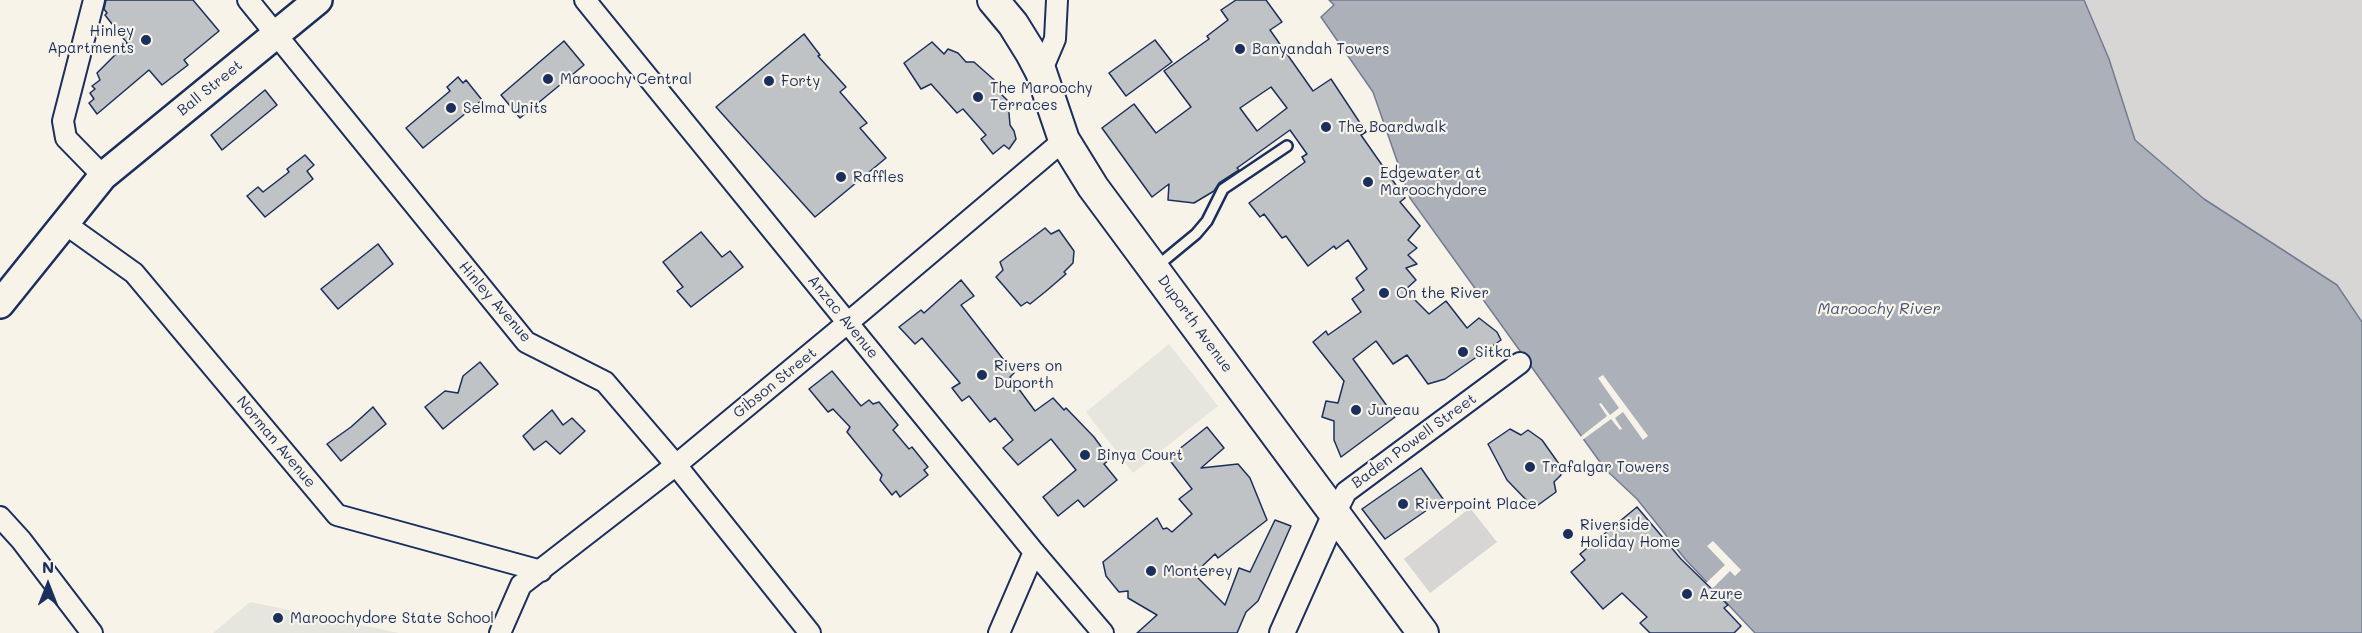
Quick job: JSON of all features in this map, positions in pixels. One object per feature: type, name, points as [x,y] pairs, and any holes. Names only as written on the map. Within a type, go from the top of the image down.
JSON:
[{"type":"main road","name":"Ball Street","points":[[0,304],[103,176],[318,0]]},
{"type":"main road","name":"Duporth Avenue","points":[[993,0],[1013,24],[1041,72],[1064,140],[1093,186],[1424,633]]},
{"type":"street","points":[[94,0],[63,121],[66,138],[103,176]]},
{"type":"street","name":"Hinley Avenue","points":[[248,0],[526,342],[605,382],[676,465],[800,630]]},
{"type":"street","name":"Anzac Avenue","points":[[585,0],[1034,552],[1103,633]]},
{"type":"street","points":[[1041,72],[1055,39],[1057,0]]},
{"type":"street","name":"Gibson Street","points":[[500,633],[521,585],[676,465],[1064,140]]},
{"type":"street","name":"Norman Avenue","points":[[64,223],[134,273],[336,515],[541,571]]},
{"type":"street","name":"Baden Powell Street","points":[[1282,633],[1346,492],[1520,363]]},
{"type":"street","points":[[0,517],[21,540],[92,633]]},
{"type":"street","points":[[999,633],[1034,552]]},
{"type":"lane","points":[[1154,269],[1196,234],[1207,220],[1223,189],[1287,146]]},
{"type":"shaded area","points":[[2084,0],[2362,0],[2362,322],[2337,285],[2204,199],[2135,140],[2109,59]]},
{"type":"shaded area","points":[[1169,344],[1218,406],[1133,473],[1086,412]]},
{"type":"shaded area","points":[[1470,508],[1497,542],[1430,593],[1404,559]]},
{"type":"shaded area","name":"Maroochydore State School","points":[[250,602],[399,633],[213,633]]},
{"type":"water","name":"Maroochy River","points":[[1329,0],[2084,0],[2109,59],[2135,140],[2204,199],[2337,285],[2362,322],[2362,633],[1755,633],[1685,559],[1637,499],[1605,469],[1410,198],[1373,92],[1321,17],[1334,5]]},
{"type":"pier","points":[[1603,375],[1648,436],[1643,440],[1623,412],[1615,418],[1622,429],[1620,430],[1611,419],[1581,441],[1579,438],[1607,416],[1599,404],[1601,403],[1610,415],[1619,408],[1598,378]]},
{"type":"pier","points":[[1713,541],[1741,570],[1735,576],[1730,571],[1711,590],[1705,584],[1725,565],[1707,546]]},
{"type":"building","points":[[106,0],[193,0],[219,31],[184,60],[188,65],[162,85],[149,70],[97,114],[89,103],[94,99],[90,93],[95,89],[92,86],[100,80],[97,73],[127,43],[105,15],[107,13],[104,9]]},
{"type":"building","points":[[1236,0],[1266,0],[1282,22],[1270,30],[1313,91],[1331,79],[1366,132],[1361,135],[1405,198],[1400,202],[1420,226],[1408,240],[1417,248],[1408,255],[1417,264],[1406,268],[1416,280],[1405,290],[1429,314],[1446,301],[1467,328],[1479,318],[1497,332],[1501,340],[1445,379],[1428,384],[1407,355],[1393,364],[1376,341],[1353,359],[1395,417],[1341,457],[1334,440],[1334,421],[1322,417],[1326,401],[1338,403],[1344,381],[1313,342],[1326,331],[1328,335],[1361,312],[1352,299],[1364,290],[1356,278],[1367,269],[1348,240],[1336,249],[1334,246],[1308,266],[1286,236],[1282,238],[1264,214],[1260,217],[1249,203],[1305,162],[1302,157],[1307,154],[1290,130],[1237,168],[1239,170],[1219,183],[1214,191],[1194,203],[1168,200],[1169,184],[1152,197],[1102,128],[1134,104],[1156,133],[1191,107],[1164,71],[1209,39],[1207,36],[1228,20],[1221,10]],"holes":[[[1271,87],[1287,108],[1257,131],[1240,108]]]},
{"type":"building","points":[[804,34],[820,55],[818,56],[846,87],[840,92],[867,123],[860,128],[886,158],[815,217],[716,107]]},
{"type":"building","points":[[1155,40],[1172,62],[1126,96],[1109,73]]},
{"type":"building","name":"Maroochy Central","points":[[564,41],[584,65],[520,118],[501,95]]},
{"type":"building","name":"The Maroochy Terraces","points":[[932,42],[944,54],[948,49],[958,53],[966,62],[974,62],[1001,86],[998,91],[1008,101],[1010,125],[1016,139],[1009,149],[1004,145],[993,154],[981,139],[986,135],[963,109],[957,113],[931,84],[921,89],[904,63]]},
{"type":"building","name":"Selma Units","points":[[458,77],[463,83],[466,80],[482,100],[423,148],[406,128],[450,91],[447,87]]},
{"type":"building","points":[[265,90],[277,105],[222,150],[211,135]]},
{"type":"building","points":[[305,155],[314,165],[307,171],[313,179],[265,217],[247,196],[258,187],[263,192],[289,172],[287,169]]},
{"type":"building","points":[[1045,228],[1051,234],[1059,230],[1074,251],[1073,263],[1064,272],[1066,274],[1045,292],[1030,304],[1027,302],[1021,306],[996,277],[1003,270],[1000,262]]},
{"type":"building","points":[[701,232],[722,257],[730,251],[743,267],[691,307],[677,291],[683,287],[663,262]]},
{"type":"building","points":[[378,244],[393,264],[338,309],[321,289]]},
{"type":"building","points":[[961,280],[974,296],[961,305],[1014,373],[1010,377],[1035,411],[1053,398],[1094,437],[1110,459],[1104,464],[1117,480],[1084,507],[1078,500],[1058,516],[1043,497],[1076,470],[1051,439],[1018,465],[1003,448],[1013,440],[995,418],[990,422],[969,396],[962,401],[952,388],[960,383],[922,338],[915,344],[899,327],[921,310],[924,313]]},
{"type":"building","points":[[480,362],[498,384],[443,429],[425,407],[445,391],[458,393],[463,376]]},
{"type":"building","points":[[832,371],[861,406],[869,400],[873,404],[879,402],[898,425],[893,430],[909,449],[912,447],[928,467],[924,470],[928,475],[900,497],[896,491],[892,495],[880,480],[882,475],[847,432],[850,427],[833,409],[828,412],[809,389]]},
{"type":"building","points":[[373,407],[386,424],[341,461],[327,444]]},
{"type":"building","points":[[552,410],[563,425],[572,418],[585,431],[560,454],[546,441],[534,450],[523,436]]},
{"type":"building","points":[[1207,427],[1224,448],[1201,468],[1238,464],[1250,478],[1267,520],[1218,558],[1215,554],[1194,574],[1225,605],[1239,568],[1250,572],[1275,520],[1291,526],[1258,601],[1246,612],[1237,633],[1137,633],[1157,615],[1128,598],[1128,591],[1119,592],[1106,576],[1103,562],[1157,518],[1163,529],[1167,528],[1172,532],[1192,514],[1179,499],[1192,489],[1168,458]]},
{"type":"building","name":"Trafalgar Towers","points":[[1510,429],[1521,435],[1528,430],[1542,440],[1559,464],[1561,475],[1554,482],[1556,492],[1534,508],[1507,480],[1488,444]]},
{"type":"building","name":"Riverpoint Place","points":[[1421,468],[1443,499],[1385,539],[1362,509]]},
{"type":"building","points":[[1637,507],[1681,559],[1728,605],[1724,608],[1741,626],[1734,633],[1650,633],[1640,623],[1647,617],[1622,593],[1603,609],[1571,572],[1585,560],[1580,554]]},
{"type":"place","name":"Hinley Apartments","points":[[146,40]]},
{"type":"place","name":"Banyandah Towers","points":[[1240,49]]},
{"type":"place","name":"Maroochy Central","points":[[548,79]]},
{"type":"place","name":"Forty","points":[[769,81]]},
{"type":"place","name":"The Maroochy Terraces","points":[[978,97]]},
{"type":"place","name":"Selma Units","points":[[451,108]]},
{"type":"place","name":"The Boardwalk","points":[[1326,127]]},
{"type":"place","name":"Raffles","points":[[841,177]]},
{"type":"place","name":"Edgewater at Maroochydore","points":[[1368,182]]},
{"type":"place","name":"On the River","points":[[1384,293]]},
{"type":"place","name":"Sitka","points":[[1463,352]]},
{"type":"place","name":"Rivers on Duporth","points":[[982,375]]},
{"type":"place","name":"Juneau","points":[[1356,410]]},
{"type":"place","name":"Binya Court","points":[[1085,455]]},
{"type":"place","name":"Trafalgar Towers","points":[[1530,467]]},
{"type":"place","name":"Riverpoint Place","points":[[1403,504]]},
{"type":"place","name":"Riverside Holiday Home","points":[[1568,534]]},
{"type":"place","name":"Monterey","points":[[1151,571]]},
{"type":"place","name":"Azure","points":[[1687,594]]},
{"type":"place","name":"Maroochydore State School","points":[[278,618]]}]
